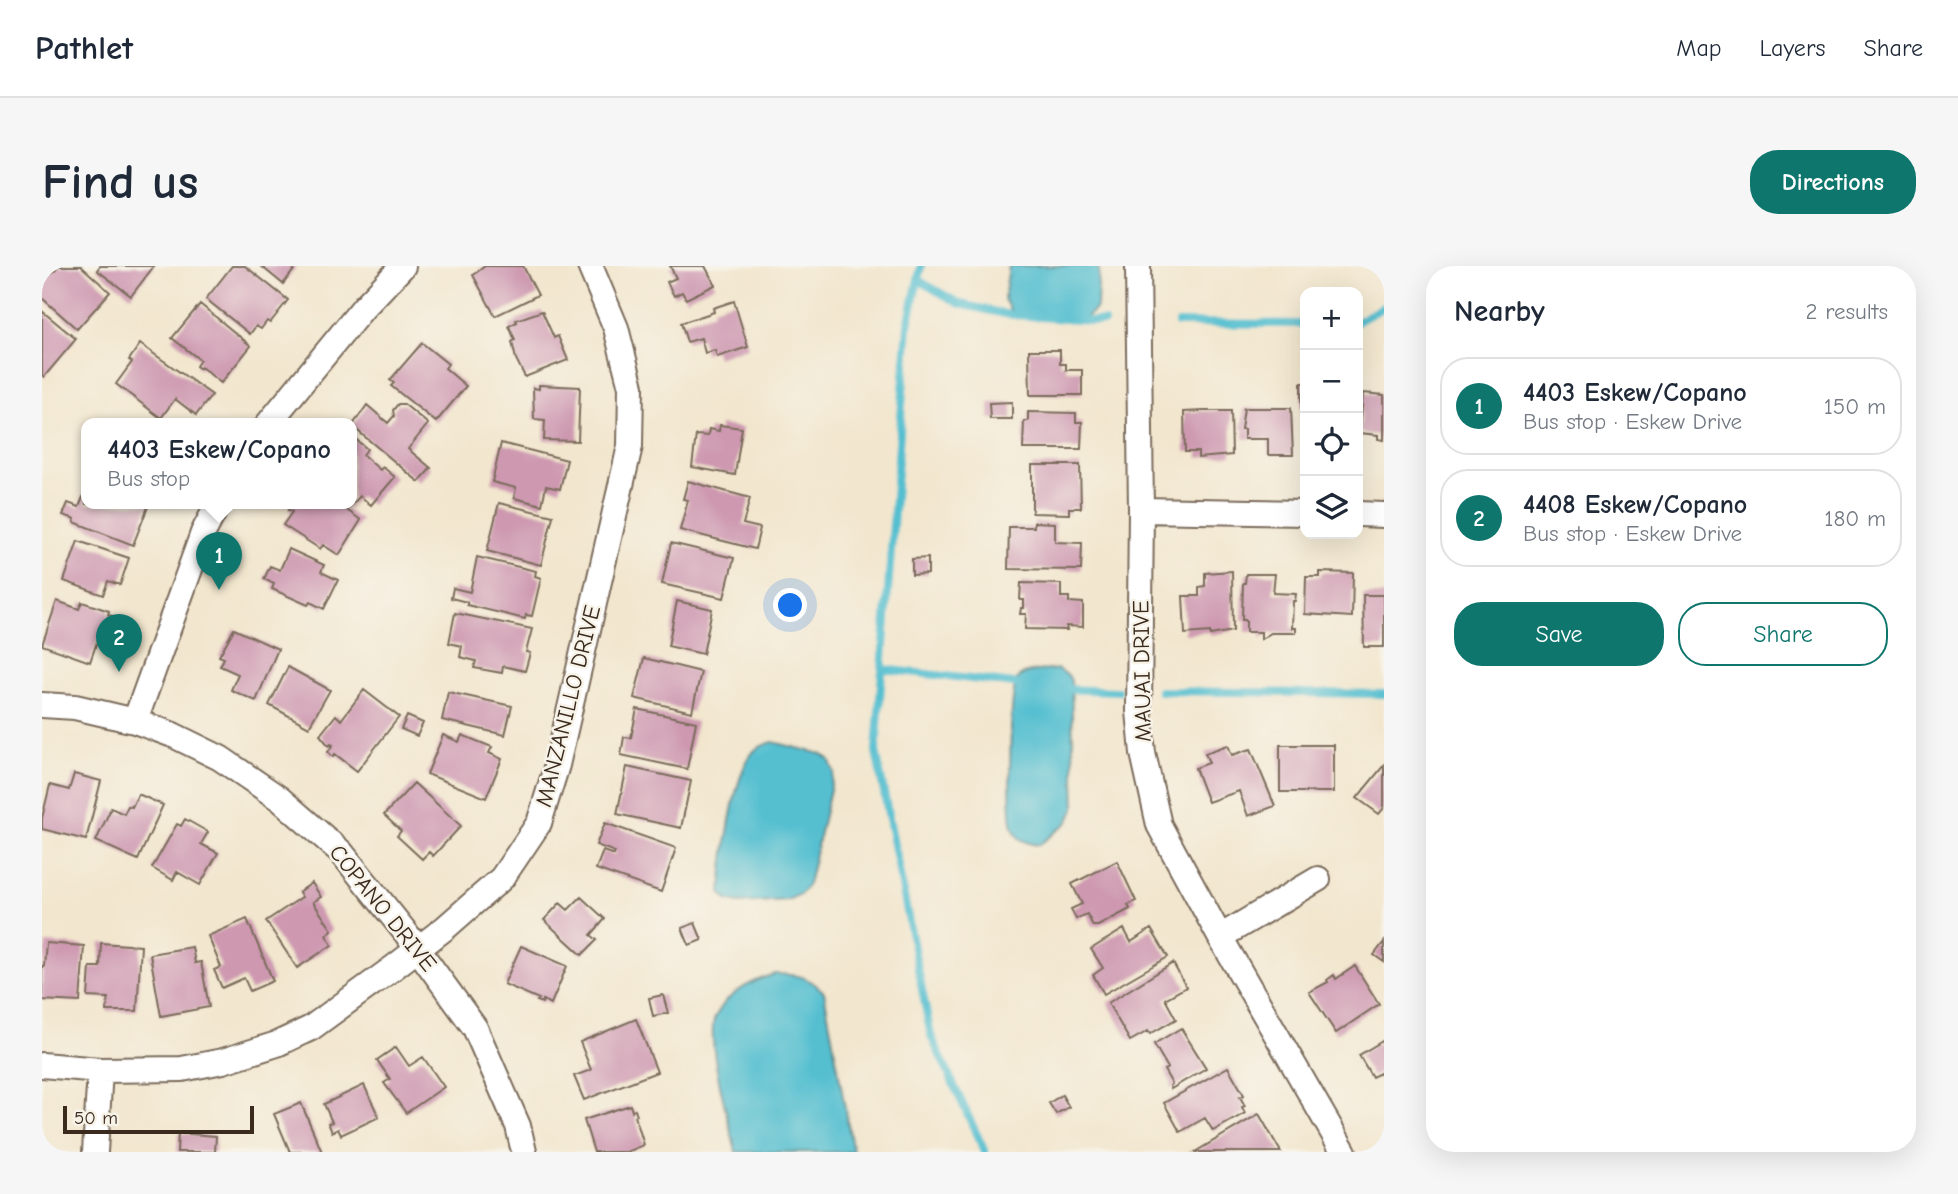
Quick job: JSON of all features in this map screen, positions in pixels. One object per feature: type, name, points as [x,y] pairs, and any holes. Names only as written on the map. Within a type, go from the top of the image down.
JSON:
[{"type":"street","points":[[273,418],[354,318],[403,266]]},
{"type":"street","name":"MANZANILLO DRIVE","points":[[42,1065],[100,1070],[182,1069],[277,1044],[311,1028],[445,929],[502,878],[539,822],[557,765],[630,446],[631,387],[616,328],[590,266]]},
{"type":"street","name":"MAUAI DRIVE","points":[[1138,266],[1141,510],[1139,711],[1143,753],[1159,825],[1344,1152]]},
{"type":"street","points":[[135,721],[203,533],[215,509]]},
{"type":"street","points":[[1141,510],[1300,513]]},
{"type":"street","points":[[1363,514],[1384,515]]},
{"type":"street","name":"COPANO DRIVE","points":[[42,705],[75,708],[135,721],[173,734],[220,758],[281,799],[341,852],[418,949],[475,1028],[517,1126],[524,1152]]},
{"type":"street","points":[[1220,937],[1318,879]]},
{"type":"street","points":[[95,1152],[100,1070]]},
{"type":"water","points":[[1009,266],[1099,266],[1097,307],[1086,318],[1015,313],[1004,299]]},
{"type":"water","points":[[1058,669],[1068,675],[1071,681],[1075,808],[1068,822],[1039,845],[1021,840],[1012,823],[1012,706],[1014,690],[1020,676],[1030,672]]},
{"type":"water","points":[[773,742],[821,754],[829,759],[834,772],[808,884],[801,894],[787,900],[739,903],[727,900],[721,893],[724,860],[730,818],[740,778],[754,751]]},
{"type":"water","points":[[775,974],[802,977],[824,992],[853,1152],[736,1152],[713,1044],[715,1018],[726,1002],[740,989]]},
{"type":"building","points":[[58,266],[81,266],[110,292],[77,329],[42,298],[42,273],[47,267],[53,272]]},
{"type":"building","points":[[100,266],[154,266],[131,296],[97,270]]},
{"type":"building","points":[[232,266],[245,266],[288,300],[270,323],[267,321],[261,329],[256,326],[250,334],[206,299]]},
{"type":"building","points":[[261,266],[297,266],[283,284]]},
{"type":"building","points":[[485,266],[523,266],[538,295],[495,316],[473,275]]},
{"type":"building","points":[[670,266],[705,266],[715,285],[686,299],[682,292],[674,296],[667,282],[676,278]]},
{"type":"building","points":[[734,301],[748,347],[717,357],[715,350],[705,353],[701,338],[687,342],[681,323],[714,312],[713,308]]},
{"type":"building","points":[[200,304],[251,346],[221,383],[196,366],[200,360],[172,338]]},
{"type":"building","points":[[42,311],[76,339],[44,377],[42,375]]},
{"type":"building","points":[[542,311],[554,338],[558,336],[568,360],[525,377],[516,359],[512,342],[515,340],[509,326],[517,322],[516,320]]},
{"type":"building","points":[[422,343],[448,364],[445,368],[466,386],[436,422],[391,386],[394,383],[390,380]]},
{"type":"building","points":[[140,344],[212,395],[196,415],[175,399],[161,418],[116,384],[132,362],[129,360]]},
{"type":"building","points":[[1029,350],[1060,350],[1060,364],[1066,364],[1066,370],[1082,370],[1082,395],[1030,395]]},
{"type":"building","points":[[539,385],[580,387],[578,441],[544,440],[545,420],[534,419],[533,388],[539,389]]},
{"type":"building","points":[[1363,393],[1384,395],[1384,440],[1378,439],[1378,435],[1363,433]]},
{"type":"building","points":[[1012,402],[1012,419],[990,419],[989,403]]},
{"type":"building","points":[[398,404],[404,404],[428,424],[408,449],[431,468],[419,482],[357,430],[357,419],[367,405],[388,423],[394,416],[393,410]]},
{"type":"building","points":[[1244,408],[1291,408],[1293,455],[1268,455],[1268,439],[1244,439],[1244,429],[1241,429]]},
{"type":"building","points":[[1231,411],[1232,455],[1198,458],[1198,452],[1185,452],[1184,412]]},
{"type":"building","points":[[1028,412],[1076,413],[1076,422],[1082,422],[1081,449],[1023,449],[1024,421],[1028,421]]},
{"type":"building","points":[[720,425],[742,428],[735,475],[692,467],[696,435],[708,436],[709,429],[719,431]]},
{"type":"building","points":[[357,440],[367,449],[363,455],[380,470],[383,467],[395,477],[371,505],[360,496],[357,499]]},
{"type":"building","points":[[501,443],[567,460],[560,489],[546,486],[542,505],[514,498],[516,488],[492,482]]},
{"type":"building","points":[[1032,465],[1080,465],[1081,508],[1069,508],[1069,514],[1032,513]]},
{"type":"building","points":[[688,481],[750,498],[743,524],[760,528],[755,549],[680,530],[688,500],[683,499]]},
{"type":"building","points":[[81,502],[81,509],[147,509],[133,545],[74,522],[75,519],[63,515],[68,503],[79,507]]},
{"type":"building","points":[[499,503],[553,516],[541,565],[487,551]]},
{"type":"building","points":[[345,509],[361,520],[339,555],[323,545],[320,549],[283,525],[292,512],[288,510]]},
{"type":"building","points":[[1034,522],[1055,523],[1055,542],[1082,543],[1081,570],[1008,569],[1009,527],[1034,527]]},
{"type":"building","points":[[78,541],[129,558],[120,585],[108,581],[103,595],[64,581]]},
{"type":"building","points":[[671,543],[734,558],[724,598],[662,584]]},
{"type":"building","points":[[289,549],[324,565],[321,572],[338,580],[324,609],[272,589],[274,584],[264,579],[270,566],[280,570]]},
{"type":"building","points":[[477,557],[536,571],[535,576],[541,578],[532,616],[526,615],[525,619],[467,605],[467,602],[451,598],[453,588],[470,592]]},
{"type":"building","points":[[928,558],[928,574],[912,575],[912,559]]},
{"type":"building","points":[[1232,571],[1233,631],[1210,635],[1210,632],[1185,634],[1183,596],[1199,596],[1199,587],[1205,586],[1205,573]]},
{"type":"building","points":[[1320,572],[1353,573],[1352,617],[1305,614],[1306,577],[1320,577]]},
{"type":"building","points":[[1246,574],[1275,574],[1273,593],[1296,594],[1293,601],[1292,628],[1296,628],[1296,633],[1271,633],[1261,639],[1261,632],[1246,632],[1246,620],[1242,620],[1243,583]]},
{"type":"building","points":[[1021,583],[1061,584],[1061,597],[1069,597],[1069,602],[1083,603],[1083,627],[1066,626],[1067,630],[1025,629],[1026,614],[1020,614],[1021,608],[1024,608],[1024,600],[1020,600]]},
{"type":"building","points":[[1363,595],[1384,595],[1384,647],[1364,647]]},
{"type":"building","points":[[57,601],[79,609],[82,602],[109,611],[108,615],[112,616],[104,638],[98,639],[90,662],[42,645]]},
{"type":"building","points":[[677,601],[712,609],[703,654],[668,646]]},
{"type":"building","points":[[455,613],[532,629],[526,652],[530,653],[525,671],[503,666],[502,673],[474,668],[476,661],[460,657],[462,646],[449,643]]},
{"type":"building","points":[[234,629],[278,649],[256,701],[231,690],[238,674],[220,666],[224,658],[219,656]]},
{"type":"building","points":[[644,658],[701,672],[692,712],[634,698]]},
{"type":"building","points":[[288,667],[330,690],[309,727],[269,705]]},
{"type":"building","points":[[364,690],[399,717],[357,771],[335,754],[333,757],[328,752],[333,745],[329,746],[320,735],[336,715],[341,720]]},
{"type":"building","points":[[448,692],[512,706],[505,735],[442,720]]},
{"type":"building","points":[[637,709],[696,722],[687,769],[621,755],[624,737],[631,738]]},
{"type":"building","points":[[407,716],[423,723],[417,736],[401,729]]},
{"type":"building","points":[[443,735],[459,742],[462,735],[492,747],[489,753],[502,759],[486,798],[427,774]]},
{"type":"building","points":[[1228,745],[1232,755],[1251,749],[1275,806],[1248,816],[1239,791],[1208,802],[1195,768],[1209,763],[1205,753]]},
{"type":"building","points":[[1280,745],[1334,745],[1334,792],[1280,792]]},
{"type":"building","points":[[1384,765],[1384,808],[1379,814],[1357,798]]},
{"type":"building","points":[[627,767],[691,781],[681,828],[617,814]]},
{"type":"building","points":[[74,774],[101,781],[86,840],[42,829],[50,785],[69,790]]},
{"type":"building","points":[[414,783],[461,826],[433,856],[429,852],[422,859],[397,836],[401,831],[384,815]]},
{"type":"building","points":[[138,794],[163,805],[138,860],[96,841],[111,808],[124,814],[128,806],[132,807]]},
{"type":"building","points":[[185,819],[208,832],[201,844],[218,853],[200,885],[177,872],[173,880],[152,868],[177,824],[181,826]]},
{"type":"building","points":[[605,823],[676,848],[661,892],[596,869],[603,851],[614,855],[615,852],[596,845]]},
{"type":"building","points":[[1117,861],[1136,901],[1128,905],[1130,909],[1098,926],[1093,926],[1087,914],[1076,919],[1071,909],[1082,904],[1072,884]]},
{"type":"building","points":[[312,883],[321,897],[313,902],[332,930],[326,935],[332,945],[297,968],[266,921],[302,897],[299,892]]},
{"type":"building","points":[[581,897],[605,919],[591,935],[597,940],[582,955],[544,920],[560,903],[568,910]]},
{"type":"building","points":[[247,919],[273,981],[250,991],[244,978],[222,988],[214,970],[221,967],[208,936]]},
{"type":"building","points":[[695,923],[702,940],[689,945],[682,928]]},
{"type":"building","points":[[1124,929],[1131,942],[1151,929],[1168,957],[1104,994],[1093,975],[1103,968],[1091,949]]},
{"type":"building","points":[[1384,942],[1384,962],[1374,955]]},
{"type":"building","points":[[46,943],[84,946],[80,1002],[42,1000],[42,966]]},
{"type":"building","points":[[101,943],[141,946],[137,1011],[107,1011],[108,998],[88,997],[90,967],[100,967]]},
{"type":"building","points":[[521,946],[567,966],[551,1004],[543,1000],[542,1003],[537,1001],[539,999],[504,984]]},
{"type":"building","points":[[192,947],[195,963],[201,962],[209,1007],[161,1016],[150,954]]},
{"type":"building","points":[[1173,963],[1186,987],[1165,999],[1176,1019],[1150,1034],[1148,1031],[1130,1041],[1108,1003]]},
{"type":"building","points":[[1355,966],[1379,1004],[1336,1033],[1309,992],[1328,982],[1334,975],[1336,979]]},
{"type":"building","points":[[663,995],[668,1013],[653,1016],[649,998]]},
{"type":"building","points":[[636,1019],[657,1072],[584,1100],[574,1076],[591,1070],[580,1042]]},
{"type":"building","points":[[1181,1028],[1206,1068],[1171,1089],[1172,1084],[1164,1070],[1168,1068],[1154,1044]]},
{"type":"building","points":[[1384,1040],[1384,1076],[1382,1072],[1372,1077],[1359,1055]]},
{"type":"building","points":[[396,1047],[409,1066],[423,1057],[444,1087],[406,1113],[384,1083],[390,1079],[377,1060]]},
{"type":"building","points":[[1228,1067],[1244,1095],[1240,1097],[1245,1113],[1213,1131],[1205,1118],[1180,1132],[1164,1103]]},
{"type":"building","points":[[364,1085],[379,1117],[341,1135],[338,1129],[332,1132],[328,1123],[332,1122],[324,1104]]},
{"type":"building","points":[[1062,1095],[1069,1107],[1056,1114],[1049,1103]]},
{"type":"building","points":[[301,1103],[322,1152],[290,1152],[274,1114]]},
{"type":"building","points":[[630,1105],[632,1111],[635,1109],[644,1145],[627,1152],[594,1152],[584,1120]]},
{"type":"building","points":[[1259,1114],[1281,1152],[1195,1152]]},
{"type":"building","points":[[178,1133],[216,1136],[215,1152],[177,1152]]},
{"type":"waterway","points":[[921,266],[908,325],[876,751],[931,1036],[985,1152]]},
{"type":"waterway","points":[[918,280],[960,304],[1005,314],[1104,322]]},
{"type":"waterway","points":[[1363,318],[1384,307]]},
{"type":"waterway","points":[[1178,323],[1300,324]]},
{"type":"waterway","points":[[882,669],[1024,685]]},
{"type":"waterway","points":[[1062,689],[1118,691]]},
{"type":"waterway","points":[[1160,691],[1384,694]]},
{"type":"place","name":"4403 Eskew/Copano","points":[[219,590]]},
{"type":"place","name":"4408 Eskew/Copano","points":[[119,672]]}]
